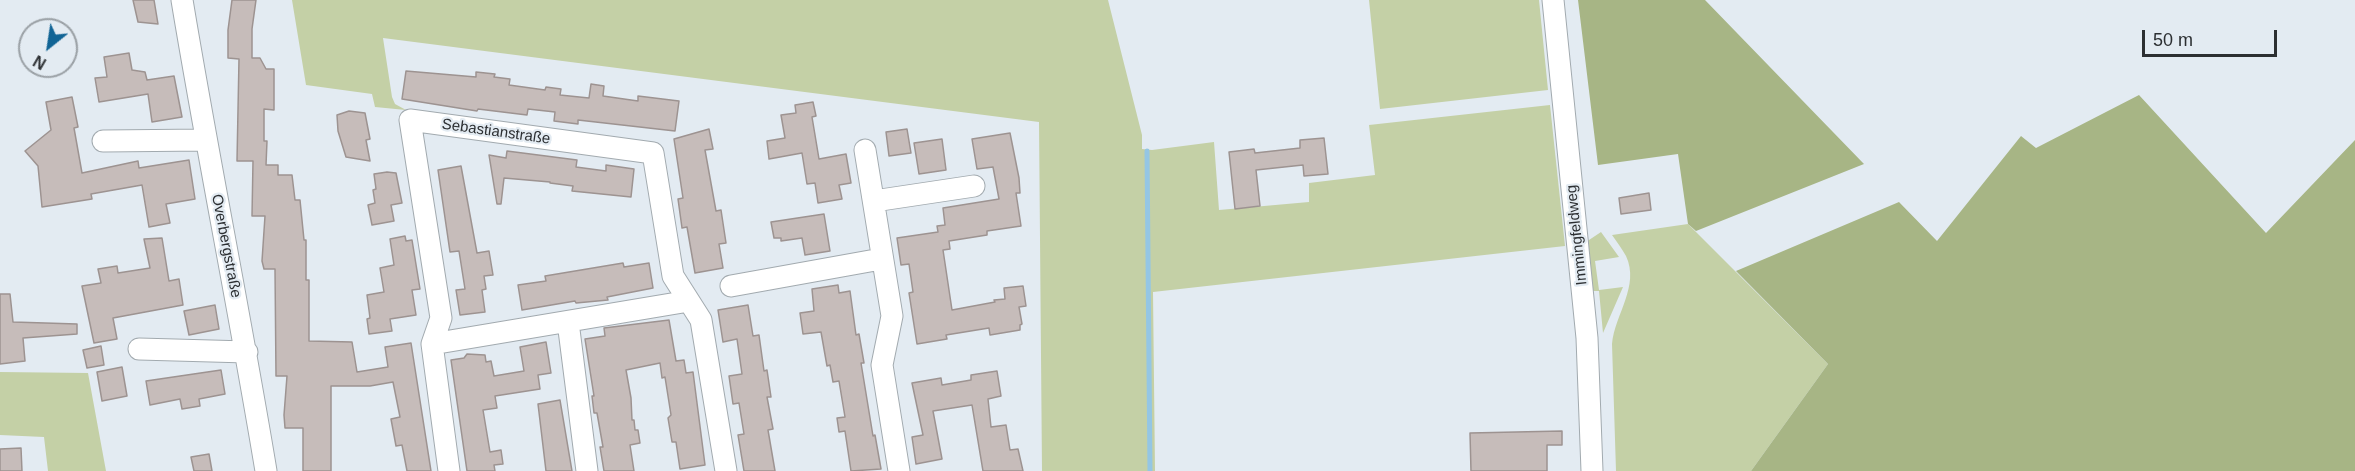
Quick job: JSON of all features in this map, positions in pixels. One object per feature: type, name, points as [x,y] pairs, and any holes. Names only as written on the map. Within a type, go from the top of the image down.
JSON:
[{"type":"street","name":"Overbergstraße","points":[[182,0],[205,140],[247,352],[266,471]]},
{"type":"street","name":"Immingfeldweg","points":[[1553,0],[1587,338],[1592,471]]},
{"type":"street","name":"Sebastianstraße","points":[[449,471],[432,344],[441,318],[410,120],[653,153],[673,276],[701,320],[726,471]]},
{"type":"street","points":[[104,141],[205,140]]},
{"type":"street","points":[[865,150],[892,316],[882,365],[899,471]]},
{"type":"street","points":[[874,201],[974,186]]},
{"type":"street","points":[[731,286],[881,259]]},
{"type":"street","points":[[432,344],[689,302]]},
{"type":"street","points":[[568,322],[587,471]]},
{"type":"street","points":[[139,349],[247,352]]},
{"type":"green space","points":[[292,0],[1108,0],[1142,135],[1142,149],[1152,150],[1214,142],[1219,210],[1309,202],[1309,183],[1375,175],[1369,125],[1550,105],[1565,246],[1153,292],[1155,471],[1042,471],[1039,122],[383,38],[392,97],[395,104],[406,110],[375,107],[372,94],[306,85]]},
{"type":"green space","points":[[1369,0],[1539,0],[1548,90],[1380,109]]},
{"type":"green space","points":[[1578,0],[1705,0],[1864,164],[1696,231],[1688,224],[1678,154],[1598,165]]},
{"type":"green space","points":[[2139,95],[2266,233],[2355,140],[2355,471],[1751,471],[1828,364],[1736,271],[1899,202],[1937,241],[2021,136],[2036,148]]},
{"type":"green space","points":[[1688,224],[1828,364],[1751,471],[1616,471],[1612,344],[1629,289],[1630,267],[1626,256],[1612,235]]},
{"type":"green space","points":[[1601,232],[1619,257],[1595,261],[1599,290],[1623,287],[1603,333],[1599,291],[1591,291],[1586,242]]},
{"type":"green space","points":[[0,372],[88,373],[106,471],[48,471],[44,437],[0,435]]},
{"type":"building","points":[[133,0],[154,0],[158,24],[138,22]]},
{"type":"building","points":[[232,0],[256,0],[252,29],[252,58],[260,58],[266,69],[274,69],[274,110],[264,109],[264,141],[267,141],[266,165],[278,165],[278,175],[292,175],[295,200],[300,200],[304,240],[306,240],[306,280],[309,280],[309,341],[352,342],[357,372],[388,367],[385,347],[411,343],[431,471],[407,471],[402,445],[396,446],[391,419],[400,417],[393,382],[370,386],[331,386],[331,471],[303,471],[303,428],[285,428],[287,376],[276,376],[275,269],[264,269],[262,261],[265,216],[252,216],[253,161],[237,161],[239,59],[228,58],[228,30]]},
{"type":"building","points":[[129,53],[132,70],[145,72],[147,80],[174,76],[182,117],[152,122],[148,94],[99,102],[95,78],[107,77],[104,57]]},
{"type":"building","points":[[406,71],[476,77],[476,72],[495,74],[494,77],[510,79],[509,85],[545,90],[546,87],[561,89],[560,95],[589,98],[591,84],[604,86],[603,96],[638,101],[638,96],[679,101],[675,131],[578,120],[578,124],[554,121],[555,112],[528,109],[527,115],[478,109],[477,111],[402,99]]},
{"type":"building","points":[[72,97],[78,127],[74,128],[82,173],[138,161],[139,168],[189,160],[195,199],[166,204],[170,223],[149,227],[142,185],[91,194],[92,199],[42,207],[38,166],[25,151],[51,130],[46,102]]},
{"type":"building","points":[[813,102],[816,116],[812,117],[819,159],[846,154],[851,183],[839,185],[842,199],[818,203],[815,183],[807,184],[802,153],[769,159],[767,141],[785,138],[781,115],[796,113],[795,105]]},
{"type":"building","points":[[349,111],[365,113],[370,139],[366,140],[370,161],[346,157],[338,131],[337,115]]},
{"type":"building","points":[[709,129],[713,149],[705,150],[716,211],[721,210],[726,243],[719,244],[723,268],[695,273],[687,227],[682,228],[678,199],[683,198],[674,139]]},
{"type":"building","points":[[907,129],[911,153],[889,156],[886,132]]},
{"type":"building","points":[[1010,133],[1019,178],[1020,193],[1016,193],[1021,226],[987,231],[987,235],[949,241],[950,249],[943,250],[952,310],[1005,299],[1004,288],[1023,286],[1026,306],[1019,307],[1022,324],[1020,330],[990,335],[989,328],[946,335],[947,339],[917,344],[909,293],[913,292],[909,264],[901,265],[897,238],[938,232],[937,226],[945,225],[943,208],[999,199],[993,167],[977,169],[972,139]]},
{"type":"building","points":[[1324,138],[1328,174],[1304,176],[1303,165],[1256,170],[1260,206],[1235,209],[1229,152],[1254,149],[1255,153],[1300,148],[1300,140]]},
{"type":"building","points":[[942,139],[946,170],[919,174],[914,143]]},
{"type":"building","points":[[507,151],[577,160],[576,167],[606,171],[606,165],[634,169],[631,197],[572,191],[573,186],[550,182],[504,178],[501,204],[497,204],[489,155],[506,158]]},
{"type":"building","points":[[461,166],[477,253],[489,251],[493,275],[484,276],[486,289],[482,290],[485,312],[460,315],[456,290],[465,289],[459,251],[450,252],[438,170]]},
{"type":"building","points":[[396,173],[402,203],[391,205],[394,221],[372,225],[368,205],[375,203],[374,174]]},
{"type":"building","points":[[1649,193],[1651,210],[1621,214],[1619,198]]},
{"type":"building","points":[[824,214],[830,251],[805,255],[802,238],[781,241],[781,238],[774,238],[771,222]]},
{"type":"building","points":[[405,236],[406,241],[412,240],[420,289],[412,290],[416,315],[390,319],[392,331],[369,334],[367,319],[370,318],[367,295],[384,292],[380,268],[394,265],[390,239]]},
{"type":"building","points":[[162,238],[169,281],[179,279],[183,305],[113,318],[117,339],[94,343],[82,286],[101,283],[98,269],[117,266],[118,273],[150,268],[144,239]]},
{"type":"building","points":[[623,263],[624,267],[649,263],[653,288],[607,297],[608,300],[576,303],[575,301],[522,310],[518,285],[546,281],[545,276]]},
{"type":"building","points":[[838,285],[839,293],[850,291],[856,335],[859,334],[864,363],[861,363],[873,436],[875,435],[881,469],[851,471],[845,431],[839,432],[837,418],[845,417],[839,381],[833,382],[830,365],[827,366],[821,332],[803,334],[800,313],[814,311],[812,289]]},
{"type":"building","points":[[0,294],[10,294],[13,322],[77,324],[77,334],[23,338],[25,361],[0,364]]},
{"type":"building","points":[[215,305],[219,329],[189,335],[184,311]]},
{"type":"building","points":[[748,305],[753,336],[759,335],[764,371],[767,370],[771,397],[767,397],[773,429],[768,430],[775,471],[744,471],[738,435],[744,434],[739,403],[733,404],[729,376],[742,374],[737,339],[723,342],[718,310]]},
{"type":"building","points":[[669,320],[676,361],[684,360],[686,373],[693,372],[705,465],[680,469],[676,442],[672,442],[668,418],[671,415],[665,377],[662,378],[660,363],[626,370],[632,420],[634,420],[635,430],[638,430],[640,443],[630,445],[634,471],[604,471],[600,447],[603,447],[597,413],[594,413],[592,396],[594,396],[585,339],[605,336],[604,328]]},
{"type":"building","points":[[546,342],[551,373],[538,375],[540,389],[495,396],[497,408],[483,410],[490,452],[501,450],[503,464],[494,465],[495,471],[467,471],[451,360],[464,358],[467,354],[485,355],[486,362],[491,361],[494,376],[524,371],[520,347]]},
{"type":"building","points":[[101,346],[104,365],[87,368],[83,350]]},
{"type":"building","points":[[122,367],[127,396],[102,401],[97,372]]},
{"type":"building","points":[[221,370],[225,394],[199,399],[200,406],[182,409],[180,399],[150,405],[146,381]]},
{"type":"building","points":[[997,371],[1001,396],[988,399],[991,427],[1006,425],[1010,450],[1018,449],[1023,471],[983,471],[972,405],[933,411],[942,459],[916,464],[912,437],[923,435],[912,383],[941,378],[942,385],[971,380],[971,375]]},
{"type":"building","points":[[560,400],[572,471],[546,471],[538,404]]},
{"type":"building","points":[[1562,431],[1562,445],[1547,445],[1547,471],[1471,471],[1470,433]]},
{"type":"building","points":[[21,448],[22,471],[0,471],[0,449]]},
{"type":"building","points":[[209,454],[212,471],[194,471],[191,457]]},
{"type":"waterway","points":[[1147,151],[1150,471]]}]
